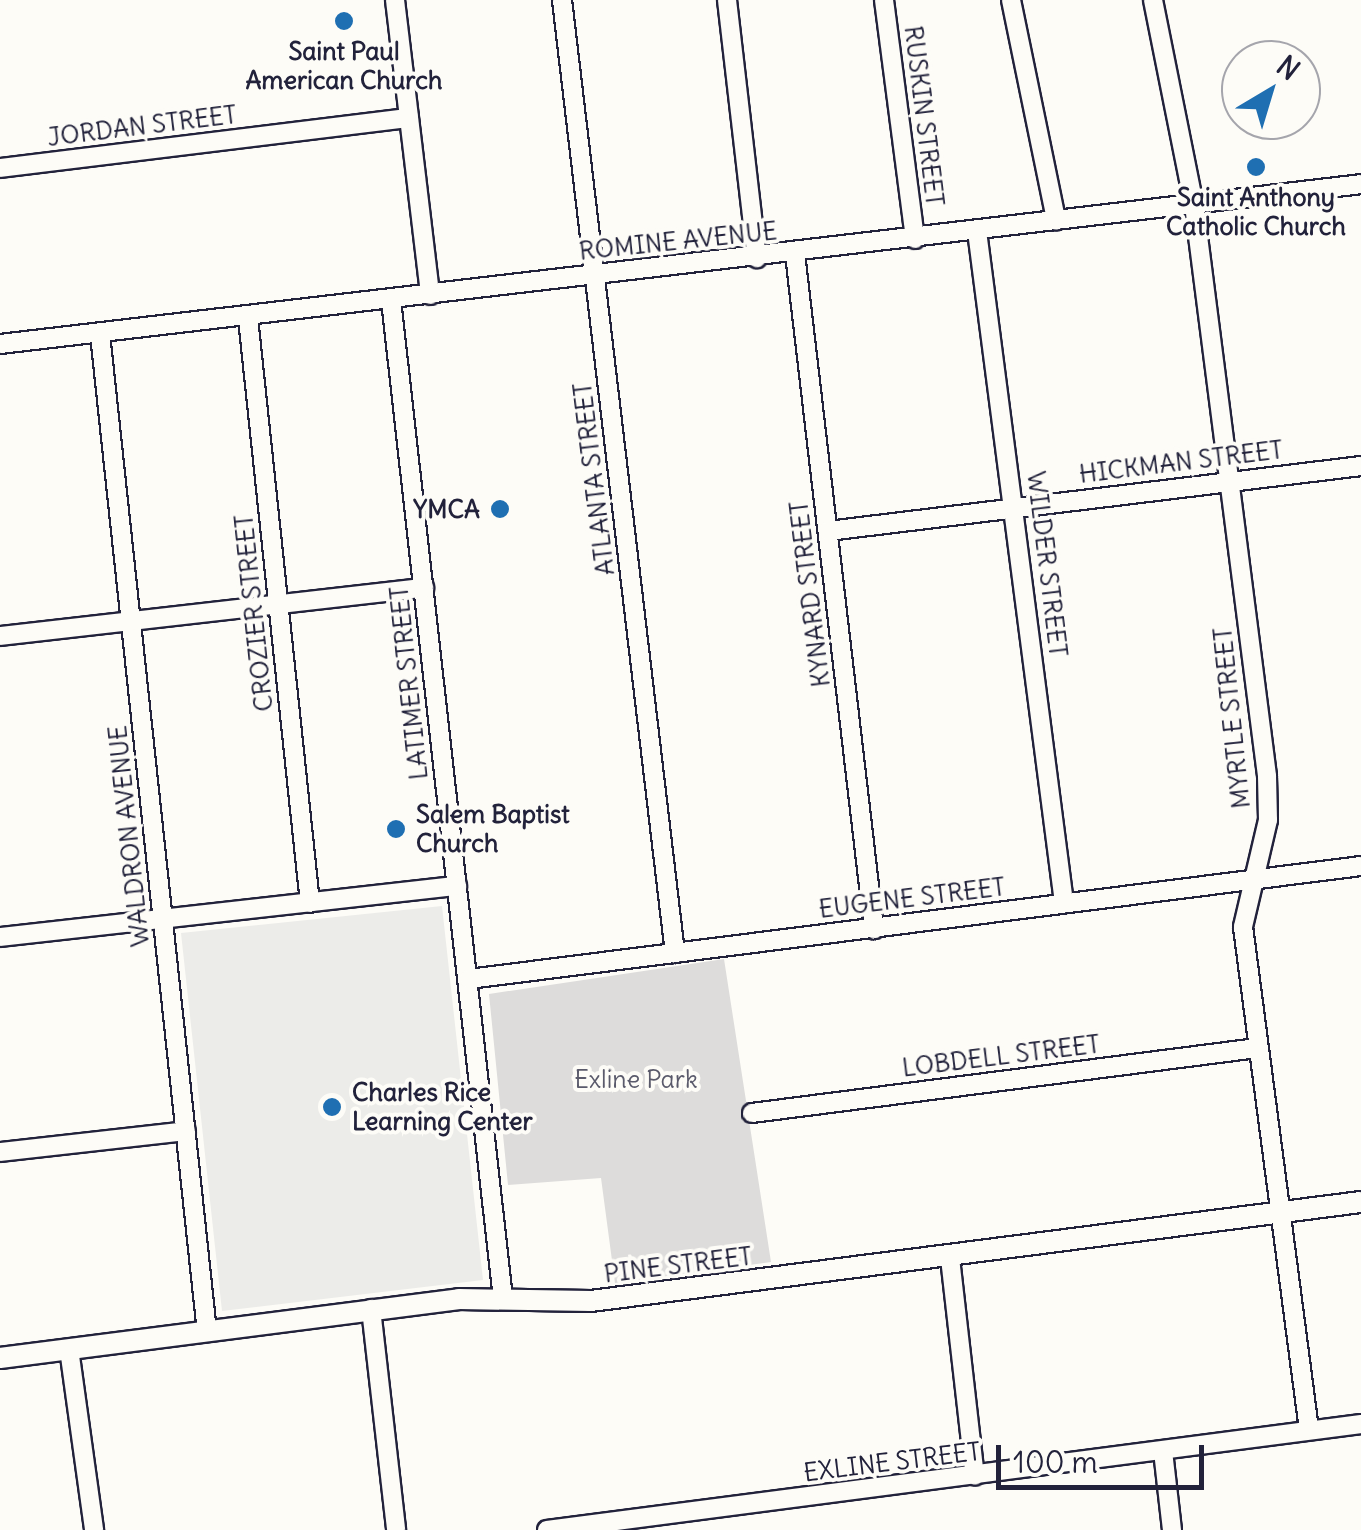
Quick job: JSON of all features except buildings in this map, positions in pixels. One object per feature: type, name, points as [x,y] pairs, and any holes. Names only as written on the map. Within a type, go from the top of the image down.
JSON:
[{"type":"street","points":[[395,0],[430,295]]},
{"type":"street","name":"ATLANTA STREET","points":[[562,0],[676,953]]},
{"type":"street","points":[[727,0],[758,258]]},
{"type":"street","name":"RUSKIN STREET","points":[[884,0],[915,239]]},
{"type":"street","points":[[1011,0],[1056,220]]},
{"type":"street","name":"MYRTLE STREET","points":[[1153,0],[1194,205],[1268,776],[1268,820],[1243,927],[1309,1430]]},
{"type":"street","name":"JORDAN STREET","points":[[0,168],[408,118]]},
{"type":"street","name":"ROMINE AVENUE","points":[[0,344],[795,254],[1361,184]]},
{"type":"street","name":"WILDER STREET","points":[[977,232],[1064,904]]},
{"type":"street","name":"KYNARD STREET","points":[[795,254],[874,928]]},
{"type":"street","name":"LATIMER STREET","points":[[391,300],[503,1300]]},
{"type":"street","name":"CROZIER STREET","points":[[248,318],[310,903]]},
{"type":"street","name":"WALDRON AVENUE","points":[[100,334],[207,1332]]},
{"type":"street","name":"HICKMAN STREET","points":[[828,530],[1361,466]]},
{"type":"street","points":[[0,636],[424,588]]},
{"type":"street","name":"EUGENE STREET","points":[[470,979],[1361,866]]},
{"type":"street","points":[[0,937],[457,886]]},
{"type":"street","name":"LOBDELL STREET","points":[[752,1112],[1257,1048]]},
{"type":"street","points":[[0,1152],[186,1131]]},
{"type":"street","name":"PINE STREET","points":[[0,1358],[370,1309],[503,1300],[590,1301],[950,1258],[1361,1202]]},
{"type":"street","points":[[950,1258],[975,1476]]},
{"type":"street","points":[[370,1309],[396,1530]]},
{"type":"street","points":[[69,1349],[94,1530]]},
{"type":"street","name":"EXLINE STREET","points":[[547,1530],[1361,1424]]},
{"type":"street","points":[[1163,1451],[1172,1530]]},
{"type":"shaded area","name":"Charles Rice Learning Center","points":[[442,906],[483,1280],[222,1311],[181,933]]},
{"type":"green space","name":"Exline Park","points":[[724,959],[771,1262],[615,1283],[601,1178],[508,1185],[489,994]]},
{"type":"place","name":"Saint Paul American Church","points":[[344,21]]},
{"type":"place","name":"Saint Anthony Catholic Church","points":[[1256,167]]},
{"type":"place","name":"YMCA","points":[[500,509]]},
{"type":"place","name":"Salem Baptist Church","points":[[396,829]]},
{"type":"place","name":"Charles Rice Learning Center","points":[[332,1107]]}]
